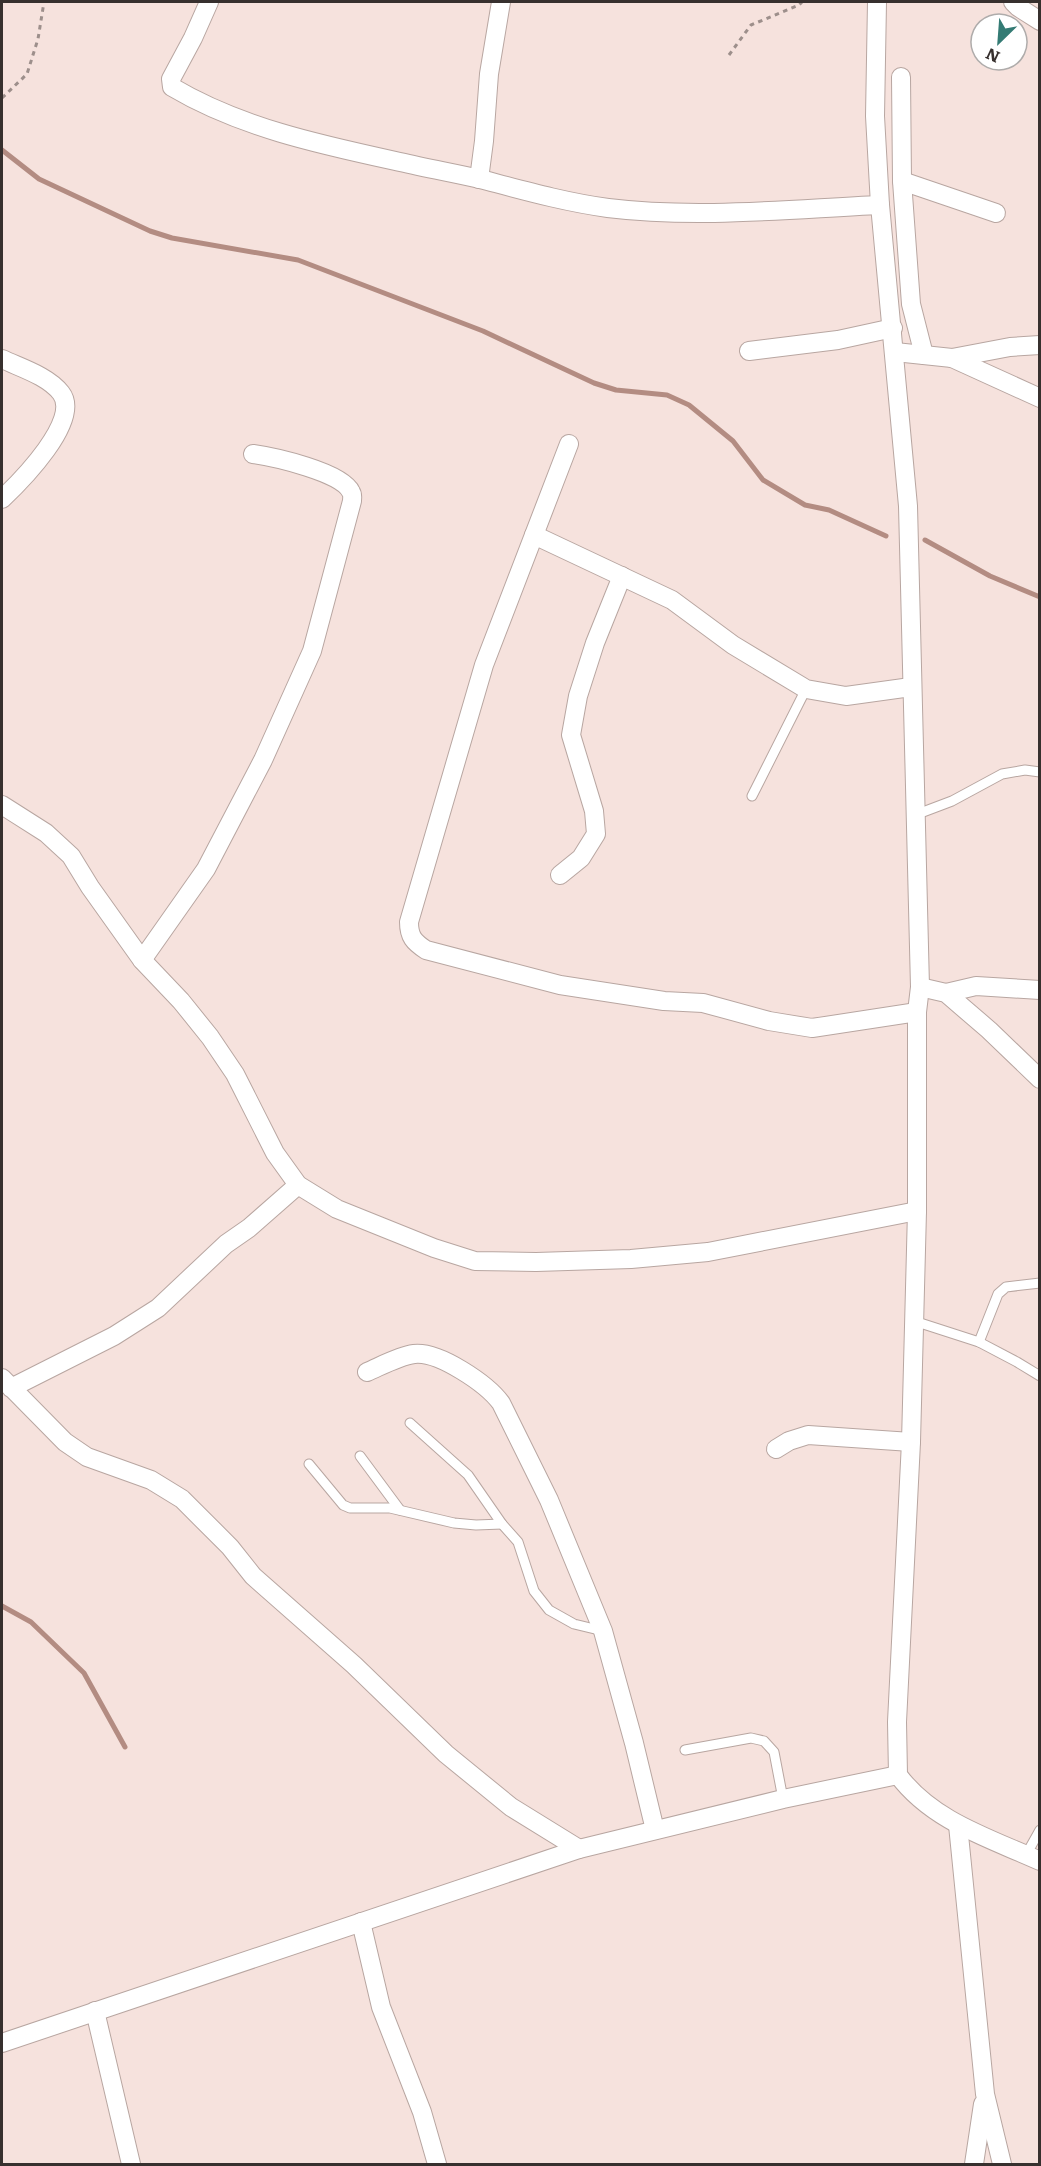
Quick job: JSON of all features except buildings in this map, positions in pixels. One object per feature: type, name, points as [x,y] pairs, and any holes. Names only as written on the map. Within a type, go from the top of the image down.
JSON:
[{"type":"street","points":[[209,2],[171,79],[172,87],[226,114],[331,147],[479,179],[544,197],[609,208],[718,213],[880,198],[903,185],[996,213]]},
{"type":"street","points":[[479,179],[489,74],[501,2]]},
{"type":"street","points":[[877,2],[874,116],[908,506],[920,987],[917,1012],[917,1211],[911,1442],[897,1775],[918,1799],[958,1825],[1033,1858]]},
{"type":"street","points":[[1013,2],[1040,21]]},
{"type":"street","points":[[902,77],[903,185],[911,304],[924,355]]},
{"type":"street","points":[[749,351],[838,340],[892,328]]},
{"type":"street","points":[[895,352],[952,358],[1010,347],[1040,345]]},
{"type":"street","points":[[952,358],[1040,398]]},
{"type":"street","points":[[2,359],[45,379],[61,393],[66,403],[65,415],[59,430],[17,484],[2,499]]},
{"type":"street","points":[[569,444],[484,665],[409,922],[409,934],[414,942],[426,950],[560,985],[664,1001],[703,1003],[791,1025],[812,1028],[917,1012]]},
{"type":"street","points":[[142,960],[206,869],[264,760],[312,651],[352,501],[351,492],[342,482],[287,460],[253,454]]},
{"type":"street","points":[[534,535],[672,600],[733,645],[806,689],[846,696],[911,687]]},
{"type":"street","points":[[560,875],[580,858],[596,834],[594,811],[571,735],[578,696],[591,654],[622,576]]},
{"type":"street","points":[[2,805],[46,833],[71,856],[142,960],[181,1001],[210,1037],[235,1074],[275,1153],[298,1185],[337,1209],[434,1248],[475,1261],[536,1262],[631,1259],[708,1252],[917,1211]]},
{"type":"street","points":[[920,987],[946,993],[976,986],[1040,990]]},
{"type":"street","points":[[946,993],[1040,1079]]},
{"type":"street","points":[[298,1185],[249,1228],[226,1244],[158,1308],[114,1336],[6,1383],[65,1442],[87,1457],[152,1480],[182,1499],[254,1576],[354,1665],[446,1754],[512,1807],[579,1849]]},
{"type":"street","points":[[367,1372],[412,1354],[424,1354],[474,1377],[492,1391],[501,1403],[549,1500],[603,1631],[655,1830]]},
{"type":"street","points":[[776,1449],[789,1441],[808,1435],[911,1442]]},
{"type":"street","points":[[2,2043],[579,1849],[783,1799],[897,1775]]},
{"type":"street","points":[[958,1825],[985,2094],[1002,2164]]},
{"type":"street","points":[[361,1922],[381,2007],[422,2112],[437,2164]]},
{"type":"street","points":[[95,2011],[131,2164]]},
{"type":"street","points":[[974,2164],[985,2094]]},
{"type":"lane","points":[[752,796],[806,689]]},
{"type":"lane","points":[[915,814],[952,801],[1002,774],[1025,770],[1040,772]]},
{"type":"lane","points":[[979,1342],[998,1294],[1006,1287],[1040,1283]]},
{"type":"lane","points":[[914,1321],[979,1342],[1040,1376]]},
{"type":"lane","points":[[410,1423],[468,1475],[502,1524],[518,1542],[534,1591],[549,1610],[574,1624],[603,1631]]},
{"type":"lane","points":[[360,1456],[400,1510]]},
{"type":"lane","points":[[309,1464],[343,1505],[350,1508],[400,1510],[476,1526],[502,1524]]},
{"type":"lane","points":[[685,1750],[751,1738],[764,1741],[774,1752],[783,1799]]},
{"type":"lane","points":[[1033,1858],[1040,1830]]},
{"type":"path","points":[[2,98],[27,74],[38,39],[44,2]]},
{"type":"path","points":[[729,55],[751,25],[800,5],[802,2]]},
{"type":"waterway","points":[[2,150],[39,179],[150,231],[172,238],[298,260],[483,331],[594,383],[616,390],[667,395],[689,405],[733,441],[763,480],[805,505],[829,510],[886,536]]},
{"type":"waterway","points":[[925,540],[990,576],[1040,597]]},
{"type":"waterway","points":[[2,1606],[31,1622],[84,1673],[125,1747]]}]
